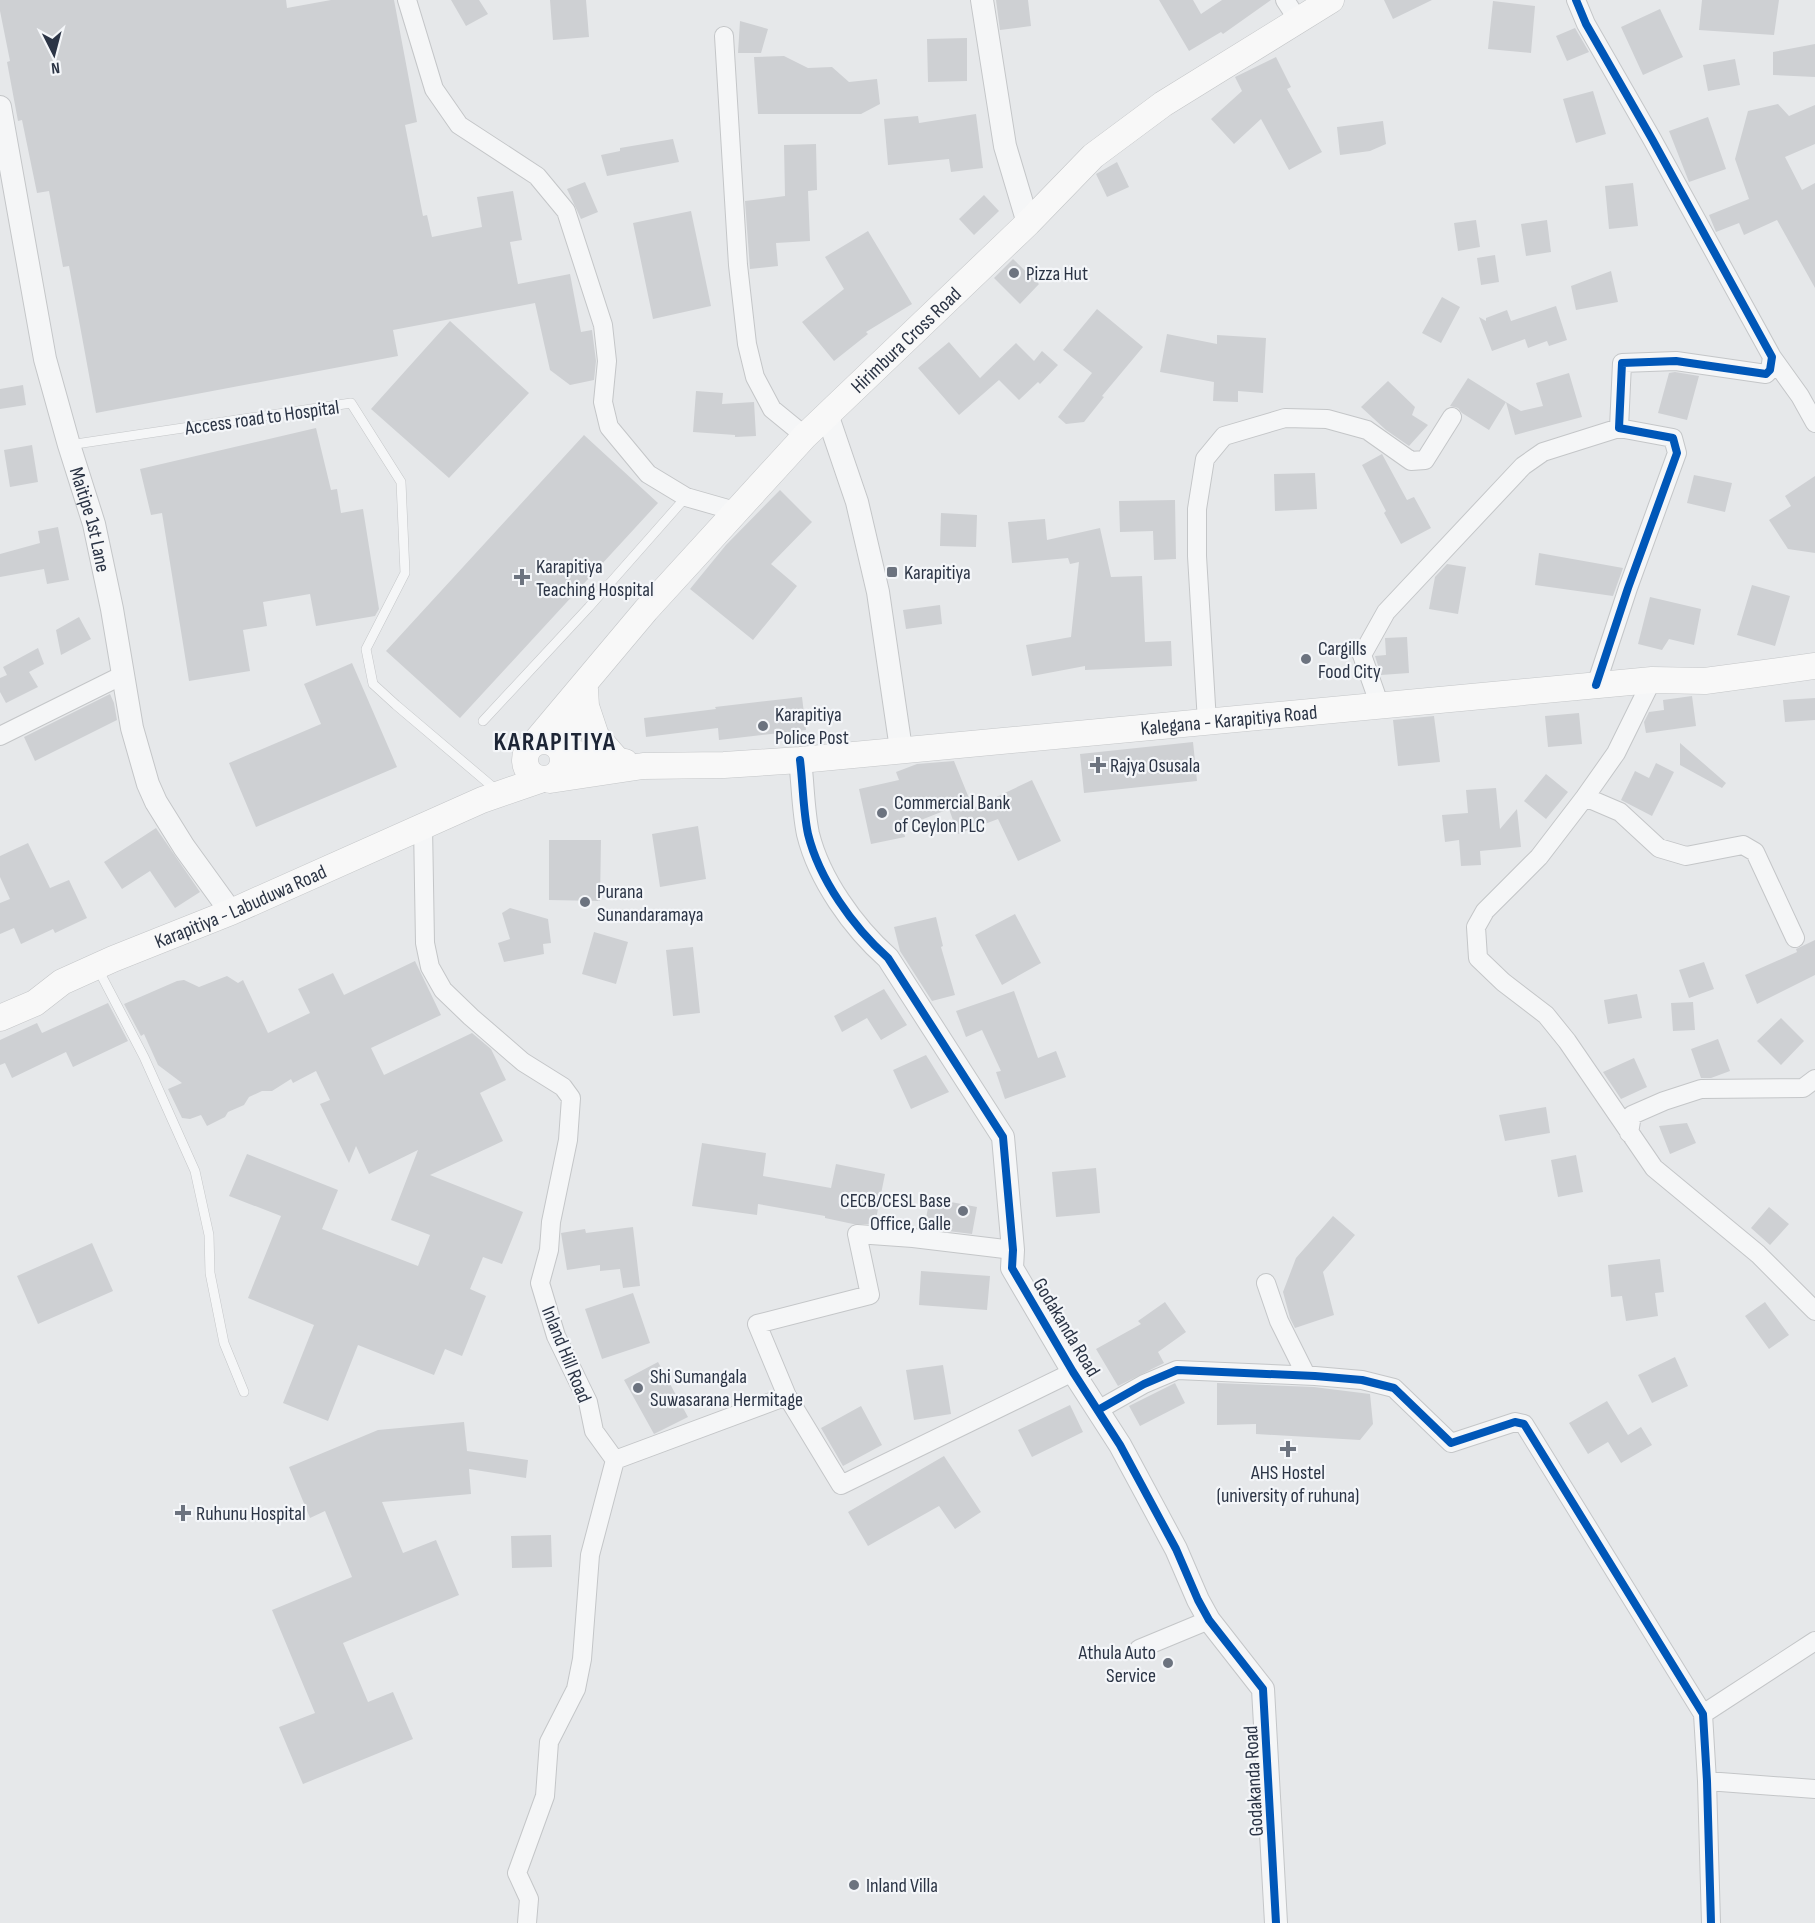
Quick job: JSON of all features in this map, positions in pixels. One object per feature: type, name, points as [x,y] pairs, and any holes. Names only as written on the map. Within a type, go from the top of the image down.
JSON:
[{"type":"main road","name":"Hirimbura Cross Road","points":[[530,749],[646,610],[805,436],[1028,223],[1093,156],[1291,10],[1331,0]]},
{"type":"main road","name":"Kalegana - Karapitiya Road","points":[[545,780],[643,766],[724,765],[800,759],[1652,680],[1705,681],[1815,666]]},
{"type":"main road","points":[[563,752],[551,741],[530,749],[528,772],[545,780],[562,770],[563,752],[587,683]]},
{"type":"main road","points":[[587,683],[586,706],[596,736],[617,760]]},
{"type":"main road","name":"Karapitiya - Labuduwa Road","points":[[488,794],[530,749]]},
{"type":"main road","name":"Kalegana - Karapitiya Road","points":[[563,752],[643,766]]},
{"type":"main road","name":"Karapitiya - Labuduwa Road","points":[[0,1018],[35,1003],[62,982],[231,912],[423,826],[488,794],[545,780]]},
{"type":"street","points":[[407,0],[434,89],[459,125],[537,176],[566,211],[603,325],[607,360],[603,402],[609,428],[648,474],[687,497],[735,511]]},
{"type":"street","points":[[982,0],[1005,146],[1028,223]]},
{"type":"street","points":[[1576,0],[1586,24],[1772,357],[1795,388],[1815,423]]},
{"type":"street","points":[[724,36],[738,265],[747,345],[755,377],[772,409],[805,436]]},
{"type":"street","name":"Maitipe 1st Lane","points":[[0,106],[45,359],[94,524],[112,609],[132,728],[148,784],[156,802],[184,847],[231,912]]},
{"type":"street","points":[[1619,428],[1622,363],[1676,361],[1766,374],[1770,370],[1772,357]]},
{"type":"street","points":[[827,414],[857,502],[878,592],[901,749]]},
{"type":"street","points":[[1207,722],[1197,556],[1197,509],[1204,459],[1224,436],[1285,418],[1327,419],[1367,430],[1411,461],[1425,460],[1452,417]]},
{"type":"street","points":[[1380,706],[1362,655],[1386,612],[1523,466],[1543,452],[1619,428],[1673,438],[1677,453],[1596,685]]},
{"type":"street","points":[[0,736],[123,675]]},
{"type":"street","points":[[1652,680],[1616,753],[1585,796],[1539,857],[1485,911],[1476,927],[1478,958],[1503,982],[1546,1015],[1567,1041],[1653,1168],[1758,1254],[1815,1311]]},
{"type":"street","name":"Godakanda Road","points":[[800,759],[808,832],[819,869],[848,913],[873,944],[888,958],[1003,1137],[1013,1250],[1012,1268],[1073,1372],[1120,1445],[1176,1549],[1209,1620],[1263,1689],[1276,1923]]},
{"type":"street","points":[[1585,796],[1620,812],[1659,848],[1686,856],[1743,845],[1755,852],[1795,938]]},
{"type":"street","name":"Inland Hill Road","points":[[423,826],[425,943],[430,967],[443,990],[471,1017],[523,1062],[563,1087],[571,1098],[568,1140],[551,1222],[549,1250],[540,1282],[556,1335],[588,1402],[594,1431],[615,1460]]},
{"type":"street","points":[[1629,1133],[1632,1115],[1664,1101],[1701,1089],[1803,1088],[1815,1079]]},
{"type":"street","points":[[1013,1250],[857,1234],[870,1295],[757,1324],[787,1396],[840,1485],[1073,1372]]},
{"type":"street","points":[[1266,1283],[1279,1321],[1306,1375]]},
{"type":"street","points":[[1098,1410],[1144,1384],[1177,1370],[1306,1375],[1362,1380],[1394,1388],[1450,1443],[1515,1422],[1524,1424],[1703,1714],[1711,1923]]},
{"type":"street","points":[[527,1923],[529,1899],[517,1873],[545,1796],[549,1742],[576,1689],[582,1659],[590,1555],[615,1460],[787,1396]]},
{"type":"street","points":[[1139,1649],[1209,1620]]},
{"type":"street","points":[[1703,1714],[1815,1641]]},
{"type":"street","points":[[1707,1782],[1815,1789]]},
{"type":"lane","name":"Access road to Hospital","points":[[69,445],[351,404],[401,482],[405,573],[366,649],[373,684],[488,794]]},
{"type":"lane","points":[[483,721],[589,608],[687,497]]},
{"type":"lane","points":[[97,967],[144,1057],[195,1171],[208,1235],[210,1273],[224,1343],[244,1392]]},
{"type":"building","points":[[0,0],[286,0],[287,8],[331,0],[394,0],[417,122],[405,125],[423,216],[427,215],[432,237],[482,227],[477,197],[513,191],[522,240],[510,242],[518,284],[570,274],[581,332],[592,330],[596,361],[594,380],[570,385],[550,370],[535,303],[393,330],[398,356],[96,413],[69,266],[63,267],[49,191],[37,193],[22,120],[18,121],[7,62],[10,61]]},
{"type":"building","points":[[451,0],[479,0],[488,14],[466,26]]},
{"type":"building","points":[[550,0],[586,0],[589,37],[553,40]]},
{"type":"building","points":[[996,0],[1028,0],[1031,26],[1000,30]]},
{"type":"building","points":[[1159,0],[1193,0],[1201,14],[1222,0],[1271,0],[1223,34],[1221,32],[1189,51]]},
{"type":"building","points":[[1384,0],[1432,0],[1393,19]]},
{"type":"building","points":[[1702,0],[1779,0],[1774,35],[1699,30]]},
{"type":"building","points":[[1493,1],[1535,6],[1531,53],[1488,49]]},
{"type":"building","points":[[1660,9],[1683,57],[1643,75],[1621,27]]},
{"type":"building","points":[[740,21],[768,29],[761,53],[738,53]]},
{"type":"building","points":[[1575,28],[1589,52],[1567,61],[1556,36]]},
{"type":"building","points":[[967,38],[967,81],[928,82],[927,39]]},
{"type":"building","points":[[1815,44],[1815,77],[1773,75],[1773,52]]},
{"type":"building","points":[[784,56],[808,68],[832,67],[849,82],[877,79],[880,104],[861,114],[758,114],[754,57]]},
{"type":"building","points":[[1276,57],[1291,87],[1287,89],[1322,152],[1289,170],[1261,119],[1234,144],[1211,119],[1242,91],[1235,77]]},
{"type":"building","points":[[1735,59],[1740,85],[1708,91],[1703,65]]},
{"type":"building","points":[[1593,91],[1606,134],[1576,143],[1563,99]]},
{"type":"building","points":[[1778,104],[1789,116],[1815,105],[1815,144],[1785,157],[1802,190],[1815,183],[1815,288],[1777,220],[1744,235],[1739,223],[1716,232],[1709,215],[1749,199],[1735,159],[1748,111]]},
{"type":"building","points":[[976,114],[983,168],[951,172],[949,159],[888,165],[884,119],[918,116],[919,123]]},
{"type":"building","points":[[1708,117],[1726,169],[1689,182],[1669,131]]},
{"type":"building","points":[[1383,121],[1386,144],[1370,151],[1340,155],[1337,127]]},
{"type":"building","points":[[673,139],[679,162],[607,176],[601,155],[620,151],[620,148]]},
{"type":"building","points":[[816,144],[817,190],[808,191],[810,241],[776,243],[778,266],[750,269],[745,201],[785,196],[784,145]]},
{"type":"building","points":[[1117,162],[1129,187],[1107,197],[1096,174]]},
{"type":"building","points":[[585,182],[598,212],[581,219],[567,189]]},
{"type":"building","points":[[1633,183],[1638,226],[1609,229],[1605,186]]},
{"type":"building","points":[[984,195],[999,211],[974,235],[959,219]]},
{"type":"building","points":[[691,211],[711,306],[653,319],[633,223]]},
{"type":"building","points":[[1476,220],[1480,247],[1458,251],[1454,223]]},
{"type":"building","points":[[1547,220],[1551,252],[1526,256],[1521,224]]},
{"type":"building","points":[[868,231],[912,304],[866,332],[868,334],[834,361],[802,322],[844,289],[825,257]]},
{"type":"building","points":[[1495,255],[1499,282],[1481,285],[1477,258]]},
{"type":"building","points":[[1013,259],[1039,284],[1020,304],[994,278]]},
{"type":"building","points":[[1611,271],[1618,302],[1576,310],[1571,286]]},
{"type":"building","points":[[1442,297],[1460,307],[1441,343],[1422,333]]},
{"type":"building","points":[[1556,306],[1567,340],[1549,346],[1547,341],[1528,348],[1525,339],[1492,351],[1479,317],[1486,321],[1486,318],[1507,310],[1511,321]]},
{"type":"building","points":[[1097,309],[1143,347],[1102,396],[1104,397],[1084,422],[1066,424],[1058,417],[1092,373],[1063,350]]},
{"type":"building","points":[[450,321],[529,393],[449,478],[371,409]]},
{"type":"building","points":[[1167,334],[1217,344],[1217,335],[1266,338],[1263,393],[1238,391],[1238,402],[1213,401],[1214,382],[1160,372]]},
{"type":"building","points":[[949,342],[980,378],[1016,343],[1034,361],[1042,351],[1058,365],[1040,384],[1038,382],[1019,400],[999,380],[959,415],[918,368]]},
{"type":"building","points":[[1569,373],[1582,417],[1515,435],[1506,402],[1521,411],[1543,406],[1536,383]]},
{"type":"building","points":[[1669,373],[1699,376],[1687,420],[1658,413]]},
{"type":"building","points":[[1468,378],[1506,402],[1489,430],[1458,408],[1450,406]]},
{"type":"building","points":[[1388,381],[1415,407],[1412,415],[1428,425],[1409,446],[1386,430],[1361,407]]},
{"type":"building","points":[[23,385],[26,405],[0,409],[0,389]]},
{"type":"building","points":[[696,391],[723,393],[722,404],[754,402],[756,436],[735,437],[735,435],[693,432]]},
{"type":"building","points":[[316,428],[331,490],[337,489],[341,513],[363,509],[379,609],[375,616],[316,626],[310,594],[263,602],[267,626],[243,630],[250,671],[189,681],[162,513],[151,515],[140,469]]},
{"type":"building","name":"Karapitiya Teaching Hospital","points":[[584,435],[658,503],[460,718],[386,651]]},
{"type":"building","points":[[32,445],[38,482],[10,487],[4,450]]},
{"type":"building","points":[[1382,454],[1407,500],[1414,497],[1431,528],[1401,544],[1362,465]]},
{"type":"building","points":[[1315,473],[1317,509],[1275,511],[1274,474]]},
{"type":"building","points":[[1694,475],[1732,483],[1725,512],[1687,503]]},
{"type":"building","points":[[1815,476],[1815,553],[1788,549],[1769,520],[1791,506],[1785,496]]},
{"type":"building","points":[[780,490],[812,522],[771,564],[797,586],[753,640],[690,589],[726,545]]},
{"type":"building","points":[[1175,500],[1176,559],[1154,560],[1153,531],[1120,532],[1119,501]]},
{"type":"building","points":[[941,513],[977,515],[976,547],[940,546]]},
{"type":"building","points":[[1045,519],[1047,540],[1100,528],[1111,577],[1142,576],[1145,642],[1171,641],[1172,666],[1085,670],[1085,666],[1032,676],[1026,645],[1071,637],[1079,562],[1070,564],[1068,558],[1012,563],[1008,522]]},
{"type":"building","points":[[58,527],[69,580],[47,584],[44,569],[0,577],[0,554],[40,543],[38,531]]},
{"type":"building","points":[[1539,553],[1623,568],[1613,596],[1535,585]]},
{"type":"building","points":[[1447,564],[1466,567],[1458,614],[1429,609],[1435,577]]},
{"type":"building","points":[[1752,585],[1790,596],[1775,646],[1737,635]]},
{"type":"building","points":[[1650,597],[1701,609],[1694,645],[1669,639],[1662,650],[1638,644]]},
{"type":"building","points":[[940,605],[942,624],[906,629],[903,610]]},
{"type":"building","points":[[79,617],[91,639],[61,655],[56,630]]},
{"type":"building","points":[[1407,637],[1409,673],[1381,675],[1375,656],[1386,655],[1385,638]]},
{"type":"building","points":[[38,648],[44,664],[29,672],[38,687],[6,703],[0,692],[0,678],[7,675],[3,667]]},
{"type":"building","points":[[352,663],[397,767],[256,827],[229,763],[321,724],[304,684]]},
{"type":"building","points":[[110,694],[117,720],[35,761],[24,737]]},
{"type":"building","points":[[1692,696],[1696,726],[1646,733],[1644,722],[1649,712],[1664,710],[1663,700]]},
{"type":"building","points":[[802,697],[806,730],[719,740],[718,728],[646,737],[644,718]]},
{"type":"building","points":[[1815,698],[1815,720],[1785,722],[1783,700]]},
{"type":"building","points":[[1579,713],[1582,744],[1548,747],[1545,716]]},
{"type":"building","points":[[1434,716],[1440,762],[1398,766],[1393,720]]},
{"type":"building","points":[[1193,742],[1197,781],[1084,793],[1080,754]]},
{"type":"building","points":[[1680,743],[1726,783],[1722,788],[1680,765]]},
{"type":"building","points":[[954,761],[973,808],[1032,780],[1061,841],[1018,861],[998,819],[958,834],[949,809],[903,827],[905,837],[871,844],[859,789],[899,780],[896,772],[917,764]]},
{"type":"building","points":[[1656,763],[1674,772],[1652,816],[1621,800],[1635,771],[1649,778]]},
{"type":"building","points":[[1546,774],[1568,792],[1546,819],[1524,801]]},
{"type":"building","points":[[1496,788],[1500,829],[1517,809],[1521,847],[1480,851],[1481,865],[1461,866],[1459,840],[1445,842],[1442,815],[1468,813],[1466,790]]},
{"type":"building","points":[[698,826],[706,879],[660,887],[652,834]]},
{"type":"building","points":[[156,828],[200,892],[175,908],[150,871],[122,889],[104,862]]},
{"type":"building","points":[[549,840],[601,840],[600,901],[549,900]]},
{"type":"building","points":[[28,843],[50,888],[69,880],[87,918],[55,933],[53,929],[21,944],[14,928],[0,934],[0,903],[10,899],[0,877],[0,856]]},
{"type":"building","points":[[510,908],[548,919],[551,943],[543,944],[544,954],[504,962],[498,943],[510,939],[502,913]]},
{"type":"building","points":[[1015,914],[1041,963],[1002,985],[975,935]]},
{"type":"building","points":[[936,917],[943,946],[941,947],[955,995],[932,1001],[900,951],[894,927]]},
{"type":"building","points":[[594,932],[628,942],[616,984],[582,974]]},
{"type":"building","points":[[1815,940],[1815,975],[1757,1004],[1745,975],[1797,952],[1796,949]]},
{"type":"building","points":[[693,947],[700,1013],[673,1016],[666,950]]},
{"type":"building","points":[[415,961],[441,1015],[371,1048],[384,1075],[472,1033],[491,1049],[506,1080],[480,1093],[503,1141],[430,1175],[523,1212],[502,1264],[483,1257],[470,1289],[486,1296],[462,1356],[445,1349],[434,1375],[358,1345],[328,1421],[283,1403],[314,1325],[248,1298],[281,1216],[229,1196],[247,1154],[338,1190],[322,1229],[418,1266],[430,1235],[391,1220],[418,1150],[369,1174],[356,1146],[349,1163],[320,1104],[330,1100],[316,1071],[293,1083],[291,1079],[272,1091],[262,1091],[249,1097],[244,1105],[228,1112],[225,1117],[207,1126],[201,1115],[190,1119],[182,1118],[168,1089],[182,1083],[158,1065],[144,1034],[141,1036],[124,1004],[177,981],[184,980],[199,987],[227,976],[238,983],[243,980],[268,1033],[310,1013],[298,989],[333,973],[344,995]]},
{"type":"building","points":[[1704,962],[1714,989],[1689,998],[1679,970]]},
{"type":"building","points":[[884,989],[907,1025],[881,1040],[867,1018],[842,1032],[834,1016]]},
{"type":"building","points":[[1014,991],[1038,1058],[1056,1051],[1066,1077],[1005,1099],[996,1072],[1001,1071],[982,1030],[966,1037],[956,1011]]},
{"type":"building","points":[[1637,994],[1642,1018],[1608,1024],[1604,1000]]},
{"type":"building","points":[[1693,1002],[1695,1030],[1673,1031],[1671,1003]]},
{"type":"building","points":[[108,1003],[128,1041],[73,1067],[66,1052],[12,1078],[5,1063],[0,1065],[0,1040],[37,1023],[42,1033]]},
{"type":"building","points":[[1781,1018],[1804,1041],[1781,1065],[1757,1041]]},
{"type":"building","points":[[1718,1039],[1730,1071],[1711,1078],[1701,1078],[1691,1049]]},
{"type":"building","points":[[926,1055],[949,1092],[911,1109],[893,1070]]},
{"type":"building","points":[[1634,1058],[1647,1087],[1621,1099],[1603,1072]]},
{"type":"building","points":[[1546,1107],[1550,1133],[1505,1141],[1499,1115]]},
{"type":"building","points":[[1687,1123],[1696,1143],[1670,1154],[1659,1126]]},
{"type":"building","points":[[702,1143],[766,1153],[763,1176],[831,1188],[836,1164],[885,1174],[875,1224],[853,1224],[825,1218],[825,1216],[758,1204],[757,1215],[692,1206]]},
{"type":"building","points":[[1576,1155],[1583,1192],[1558,1197],[1551,1160]]},
{"type":"building","points":[[1096,1168],[1100,1213],[1056,1217],[1052,1172]]},
{"type":"building","points":[[930,1198],[977,1207],[972,1234],[924,1228]]},
{"type":"building","points":[[1769,1207],[1789,1224],[1770,1245],[1751,1228]]},
{"type":"building","points":[[1333,1216],[1355,1235],[1323,1272],[1334,1315],[1295,1328],[1283,1292],[1296,1258]]},
{"type":"building","points":[[633,1227],[640,1286],[623,1288],[620,1269],[600,1271],[600,1265],[567,1270],[561,1233],[585,1229],[586,1233]]},
{"type":"building","points":[[92,1243],[113,1291],[38,1324],[17,1276]]},
{"type":"building","points":[[1660,1259],[1664,1292],[1655,1293],[1658,1316],[1626,1321],[1622,1296],[1611,1297],[1608,1265]]},
{"type":"building","points":[[921,1271],[990,1276],[987,1310],[919,1305]]},
{"type":"building","points":[[633,1293],[650,1343],[602,1359],[585,1309]]},
{"type":"building","points":[[1165,1302],[1186,1332],[1158,1352],[1164,1363],[1118,1386],[1096,1349],[1141,1324],[1138,1321]]},
{"type":"building","points":[[1765,1302],[1789,1335],[1769,1349],[1745,1316]]},
{"type":"building","points":[[1675,1357],[1688,1386],[1652,1403],[1638,1375]]},
{"type":"building","points":[[658,1362],[688,1417],[654,1434],[624,1380]]},
{"type":"building","points":[[943,1365],[951,1414],[914,1420],[906,1370]]},
{"type":"building","points":[[1175,1383],[1185,1403],[1140,1426],[1129,1406]]},
{"type":"building","points":[[1217,1383],[1314,1387],[1370,1394],[1373,1424],[1360,1440],[1256,1434],[1256,1424],[1217,1425]]},
{"type":"building","points":[[1607,1401],[1628,1435],[1641,1427],[1652,1445],[1621,1463],[1608,1442],[1588,1454],[1569,1423]]},
{"type":"building","points":[[1070,1405],[1083,1432],[1032,1457],[1018,1430]]},
{"type":"building","points":[[861,1406],[882,1445],[843,1466],[821,1428]]},
{"type":"building","points":[[464,1422],[467,1451],[528,1460],[526,1478],[469,1469],[471,1494],[382,1502],[403,1553],[436,1540],[459,1595],[343,1643],[368,1702],[393,1692],[413,1739],[303,1784],[279,1727],[315,1713],[272,1610],[352,1577],[325,1511],[310,1518],[289,1467],[378,1430]]},
{"type":"building","points":[[944,1456],[981,1512],[955,1529],[939,1506],[868,1546],[848,1512]]},
{"type":"building","points":[[551,1535],[552,1567],[512,1568],[511,1536]]},
{"type":"cycle path","points":[[1576,0],[1586,24],[1772,357],[1770,370],[1766,374],[1676,361],[1622,363],[1619,428],[1673,438],[1677,453],[1596,685]]},
{"type":"cycle path","points":[[800,760],[808,834],[813,851],[829,885],[862,932],[888,958],[1003,1137],[1013,1250],[1012,1268],[1073,1372],[1120,1445],[1176,1549],[1209,1620],[1263,1689],[1276,1923]]},
{"type":"cycle path","points":[[1098,1410],[1144,1384],[1177,1370],[1315,1376],[1362,1380],[1394,1388],[1451,1443],[1515,1422],[1524,1424],[1703,1714],[1711,1923]]},
{"type":"place","name":"Pizza Hut","points":[[1014,273]]},
{"type":"place","name":"Karapitiya","points":[[892,572]]},
{"type":"place","name":"Karapitiya Teaching Hospital","points":[[522,577]]},
{"type":"place","name":"Cargills Food City","points":[[1306,659]]},
{"type":"place","name":"Karapitiya Police Post","points":[[763,726]]},
{"type":"place","name":"Rajya Osusala","points":[[1098,765]]},
{"type":"place","name":"Commercial Bank of Ceylon PLC","points":[[882,813]]},
{"type":"place","name":"Purana Sunandaramaya","points":[[585,902]]},
{"type":"place","name":"CECB/CESL Base Office, Galle","points":[[963,1211]]},
{"type":"place","name":"Shi Sumangala Suwasarana Hermitage","points":[[638,1388]]},
{"type":"place","name":"AHS Hostel (university of ruhuna)","points":[[1288,1449]]},
{"type":"place","name":"Ruhunu Hospital","points":[[183,1513]]},
{"type":"place","name":"Athula Auto Service","points":[[1168,1663]]},
{"type":"place","name":"Inland Villa","points":[[854,1885]]},
{"type":"district","name":"KARAPITIYA","points":[[555,741]]}]
